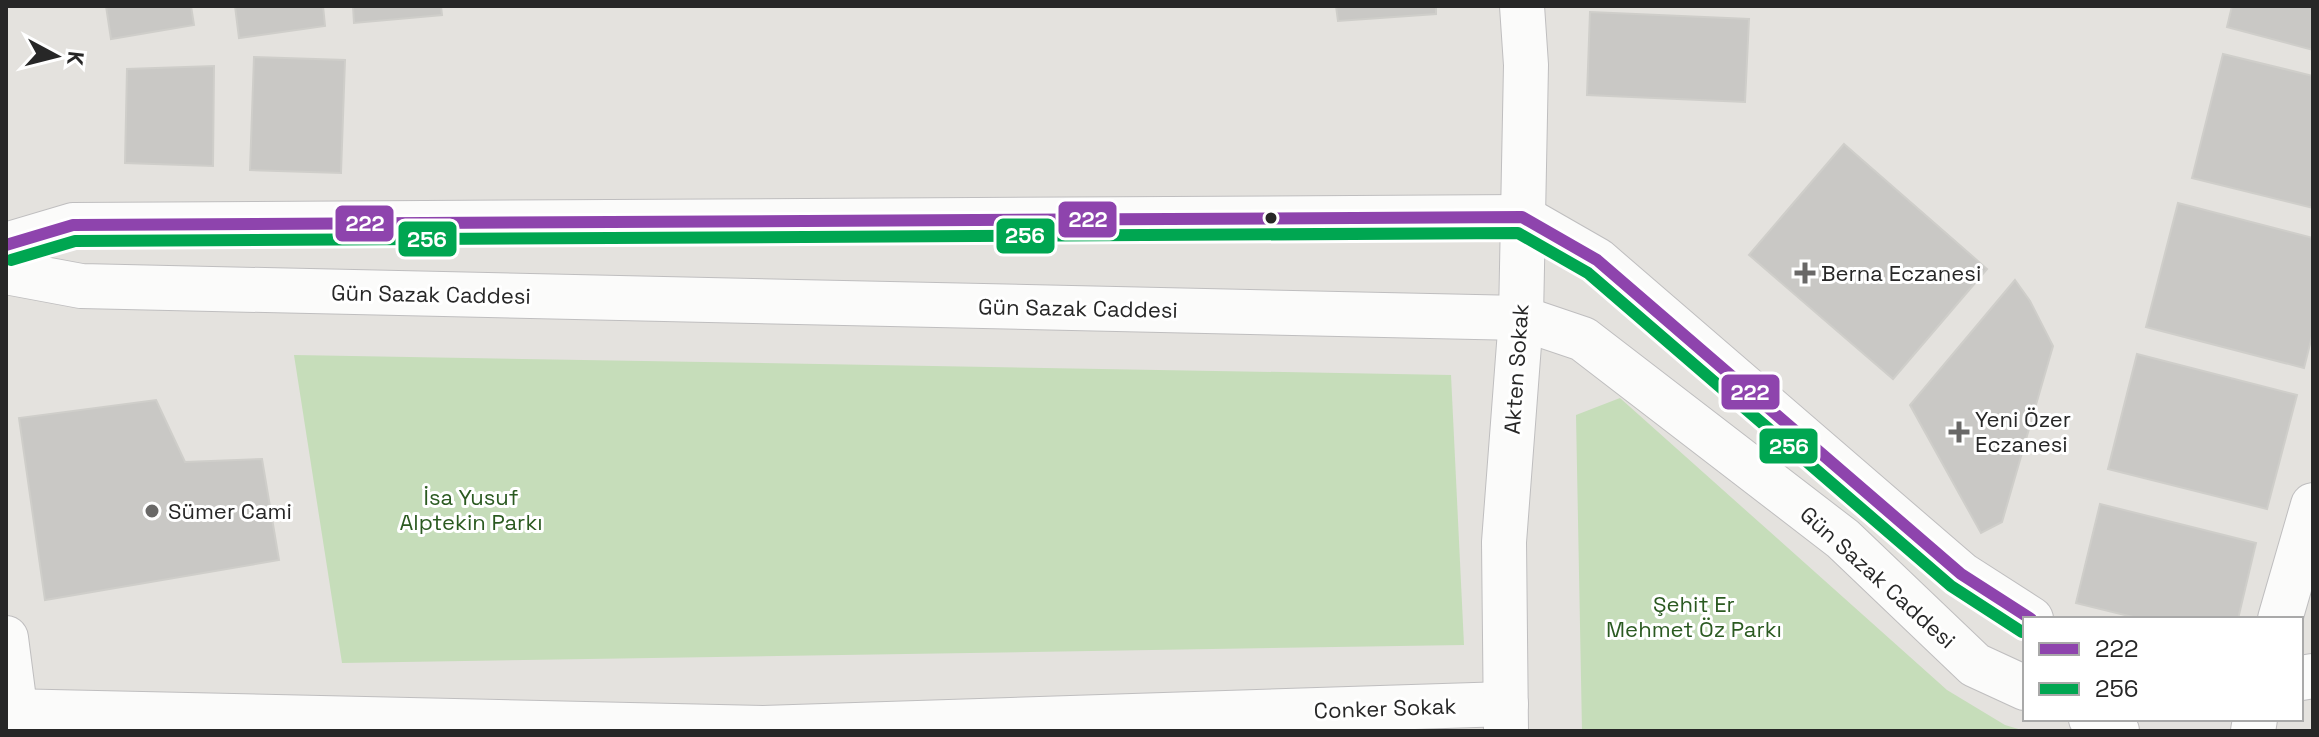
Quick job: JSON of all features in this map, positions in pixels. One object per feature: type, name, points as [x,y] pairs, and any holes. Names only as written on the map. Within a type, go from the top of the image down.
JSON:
[{"type":"main road","name":"Akten Sokak","points":[[1506,718],[1504,542],[1521,318],[1526,65],[1522,6]]},
{"type":"main road","points":[[6,245],[73,225],[1522,217],[1597,260],[1961,574],[2028,617]]},
{"type":"main road","name":"Gün Sazak Caddesi","points":[[6,272],[81,286],[1521,318],[1583,339],[1843,539],[1975,665],[2023,687]]},
{"type":"main road","points":[[2281,617],[2313,505]]},
{"type":"main road","points":[[6,638],[14,718]]},
{"type":"main road","name":"Conker Sokak","points":[[14,718],[763,728],[1506,718]]},
{"type":"main road","points":[[2095,721],[2117,731]]},
{"type":"green space","name":"İsa Yusuf Alptekin Parkı","points":[[294,355],[1451,375],[1464,645],[342,663]]},
{"type":"green space","name":"Şehit Er Mehmet Öz Parkı","points":[[1620,398],[1947,690],[2005,725],[2025,731],[1582,731],[1576,415]]},
{"type":"building","points":[[106,6],[191,6],[194,25],[111,39]]},
{"type":"building","points":[[235,6],[323,6],[325,26],[239,38]]},
{"type":"building","points":[[353,6],[441,6],[442,15],[354,23]]},
{"type":"building","points":[[1336,6],[1436,6],[1436,14],[1338,21]]},
{"type":"building","points":[[2232,6],[2313,6],[2313,50],[2227,27]]},
{"type":"building","points":[[1590,12],[1749,19],[1745,102],[1587,95]]},
{"type":"building","points":[[2223,54],[2313,76],[2313,208],[2192,178]]},
{"type":"building","points":[[254,57],[345,60],[341,173],[250,170]]},
{"type":"building","points":[[214,66],[213,166],[125,163],[127,69]]},
{"type":"building","points":[[1844,144],[1987,269],[1893,379],[1749,255]]},
{"type":"building","points":[[2178,203],[2313,238],[2313,332],[2304,368],[2146,327]]},
{"type":"building","points":[[2015,280],[2030,301],[2053,346],[2002,522],[1981,533],[1910,405]]},
{"type":"building","points":[[2137,354],[2297,395],[2267,509],[2108,469]]},
{"type":"building","name":"Sümer Cami","points":[[156,400],[185,462],[262,459],[279,560],[45,600],[19,418]]},
{"type":"building","points":[[2100,504],[2256,543],[2238,617],[2133,617],[2076,603]]},
{"type":"transit line","name":"222","points":[[6,245],[73,225],[1522,217],[1597,260],[1961,574],[2028,617]]},
{"type":"transit line","name":"256","points":[[11,260],[75,241],[1518,233],[1588,273],[1951,586],[2022,632]]},
{"type":"place","name":"Berna Eczanesi","points":[[1805,273]]},
{"type":"place","name":"Yeni Özer Eczanesi","points":[[1959,432]]},
{"type":"place","name":"Sümer Cami","points":[[152,511]]}]
